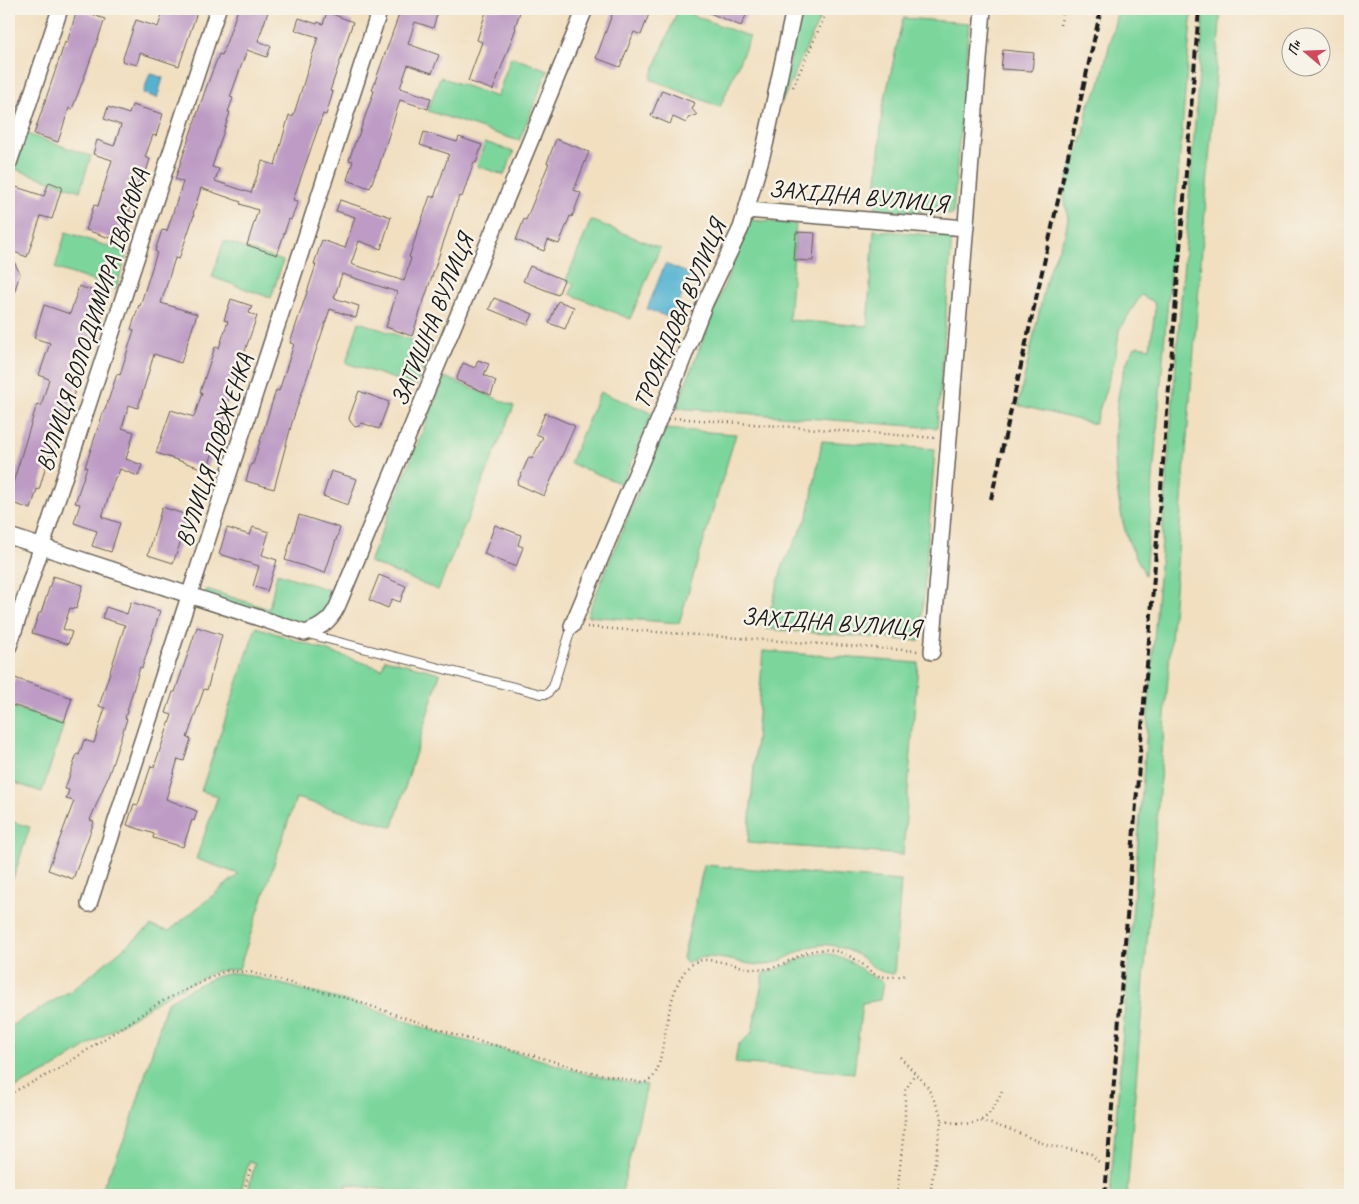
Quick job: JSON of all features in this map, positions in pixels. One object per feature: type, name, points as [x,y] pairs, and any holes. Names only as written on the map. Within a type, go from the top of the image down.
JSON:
[{"type":"street","points":[[9,163],[60,9]]},
{"type":"street","name":"ВУЛИЦЯ ВОЛОДИМИРА ІВАСЮКА","points":[[9,646],[218,9]]},
{"type":"street","name":"ВУЛИЦЯ ДОВЖЕНКА","points":[[89,904],[380,9]]},
{"type":"street","name":"ЗАТИШНА ВУЛИЦЯ","points":[[305,633],[323,626],[338,607],[585,9]]},
{"type":"street","name":"ТРОЯНДОВА ВУЛИЦЯ","points":[[572,626],[660,417],[705,302],[734,243],[747,210],[765,145],[794,9]]},
{"type":"street","name":"ЗАХІДНА ВУЛИЦЯ","points":[[932,652],[983,9]]},
{"type":"street","name":"ЗАХІДНА ВУЛИЦЯ","points":[[747,210],[966,228]]},
{"type":"street","points":[[9,536],[305,633]]},
{"type":"lane","points":[[305,633],[547,694],[554,687],[572,626]]},
{"type":"path","points":[[792,90],[828,9]]},
{"type":"path","points":[[1060,25],[1064,9]]},
{"type":"path","points":[[660,417],[949,439]]},
{"type":"path","name":"ЗАХІДНА ВУЛИЦЯ","points":[[572,626],[932,652]]},
{"type":"path","points":[[9,1094],[57,1070],[164,1001],[227,971],[250,972],[376,1007],[462,1037],[530,1054],[582,1070],[642,1083],[652,1078],[659,1065],[671,1006],[679,981],[684,971],[699,960],[756,969],[768,969],[808,951],[821,949],[831,950],[851,957],[874,974],[881,976],[906,975]]},
{"type":"path","points":[[900,1057],[927,1086],[939,1110],[942,1121],[930,1195]]},
{"type":"path","points":[[897,1195],[905,1121],[905,1091],[915,1072]]},
{"type":"path","points":[[981,1121],[992,1112],[1003,1089]]},
{"type":"path","points":[[942,1121],[966,1123],[981,1121],[1009,1128],[1047,1145],[1091,1154],[1099,1162]]},
{"type":"path","points":[[243,1195],[251,1166]]},
{"type":"green space","points":[[677,9],[750,37],[720,107],[650,79]]},
{"type":"green space","points":[[801,9],[824,9],[780,106]]},
{"type":"green space","points":[[1118,9],[1192,9],[1145,575],[1125,530],[1117,488],[1115,437],[1116,411],[1126,365],[1134,348],[1138,346],[1150,348],[1155,310],[1154,302],[1141,295],[1119,330],[1116,356],[1095,424],[1018,405],[1048,273],[1065,234],[1068,218],[1064,196],[1068,176],[1084,134],[1088,106],[1099,88]]},
{"type":"green space","points":[[1204,9],[1221,9],[1127,1195],[1110,1195]]},
{"type":"green space","points":[[903,18],[969,23],[953,215],[875,209],[882,112]]},
{"type":"green space","points":[[511,57],[548,70],[519,141],[428,111],[440,77],[497,97]]},
{"type":"green space","points":[[27,134],[91,156],[80,191],[15,169]]},
{"type":"green space","points":[[485,142],[514,152],[504,175],[477,166]]},
{"type":"green space","points":[[591,220],[660,248],[630,319],[570,294],[574,284],[566,280]]},
{"type":"green space","points":[[750,220],[796,224],[789,320],[867,326],[874,230],[952,237],[937,428],[676,408]]},
{"type":"green space","points":[[66,232],[127,253],[116,289],[55,268]]},
{"type":"green space","points":[[224,241],[283,261],[271,298],[212,277]]},
{"type":"green space","points":[[359,322],[432,347],[416,386],[346,363]]},
{"type":"green space","points":[[445,377],[514,406],[438,590],[369,562]]},
{"type":"green space","points":[[600,392],[652,413],[622,484],[570,463]]},
{"type":"green space","points":[[664,429],[736,434],[679,623],[587,616]]},
{"type":"green space","points":[[822,441],[935,449],[920,641],[765,629],[783,565],[808,516]]},
{"type":"green space","points":[[277,573],[335,592],[324,614],[303,627],[203,595],[206,589],[269,609]]},
{"type":"green space","points":[[256,627],[382,669],[385,659],[440,673],[393,827],[296,798],[239,969],[216,971],[164,997],[52,1069],[9,1091],[9,1027],[72,990],[151,926],[169,931],[239,874],[196,859],[218,796],[201,791]]},
{"type":"green space","points":[[763,651],[918,663],[903,855],[748,843]]},
{"type":"green space","points":[[9,706],[64,724],[42,792],[9,781]]},
{"type":"green space","points":[[9,821],[30,827],[13,879],[9,878]]},
{"type":"green space","points":[[704,865],[901,881],[894,974],[876,969],[860,956],[848,950],[829,945],[811,947],[770,964],[761,965],[722,958],[702,957],[694,959],[687,964],[683,958]]},
{"type":"green space","points":[[825,953],[849,961],[883,982],[880,1000],[862,1003],[854,1073],[735,1063],[738,1045],[751,1034],[764,973],[808,956]]},
{"type":"green space","points":[[239,973],[364,1006],[450,1037],[529,1056],[582,1073],[647,1085],[621,1195],[417,1195],[347,1184],[344,1195],[247,1195],[255,1163],[249,1161],[240,1195],[99,1195],[128,1132],[167,1002],[211,979]]},
{"type":"water","points":[[150,73],[163,78],[157,98],[143,93]]},
{"type":"water","points":[[665,264],[690,274],[673,319],[647,309]]},
{"type":"building","points":[[164,9],[198,9],[179,66],[140,53],[137,65],[122,61],[136,20],[158,27]]},
{"type":"building","points":[[238,9],[269,9],[258,41],[271,46],[267,57],[247,50],[230,97],[233,98],[228,112],[230,112],[212,167],[219,169],[215,181],[251,193],[262,161],[275,165],[289,115],[293,117],[318,37],[295,30],[299,18],[323,24],[327,12],[353,22],[330,91],[333,92],[326,115],[323,114],[293,200],[298,201],[291,220],[289,219],[277,255],[247,245],[258,210],[201,188],[179,259],[175,258],[161,303],[197,314],[181,363],[154,354],[138,408],[129,405],[122,428],[134,432],[126,459],[142,465],[138,476],[120,469],[117,477],[115,477],[102,517],[120,523],[111,552],[92,546],[97,531],[74,523],[80,504],[75,503],[104,410],[117,374],[120,375],[134,330],[131,329],[157,252],[155,251],[162,230],[167,231],[183,182],[175,179],[206,88],[219,54],[222,55]]},
{"type":"building","points":[[401,9],[431,9],[438,11],[433,28],[415,22],[408,44],[439,55],[432,73],[408,65],[400,88],[431,98],[428,109],[400,100],[370,188],[347,180],[353,161],[349,160]]},
{"type":"building","points":[[487,9],[521,9],[493,90],[468,81],[482,42],[477,40]]},
{"type":"building","points":[[614,9],[637,9],[649,14],[641,35],[634,32],[620,67],[596,58]]},
{"type":"building","points":[[700,9],[749,9],[741,26]]},
{"type":"building","points":[[77,10],[105,19],[72,109],[69,108],[58,142],[34,134]]},
{"type":"building","points":[[1003,50],[1034,53],[1032,71],[1001,69]]},
{"type":"building","points":[[662,90],[695,103],[692,109],[697,115],[689,117],[686,123],[673,117],[670,124],[651,116]]},
{"type":"building","points":[[132,105],[163,114],[156,136],[153,135],[145,157],[150,159],[146,172],[142,171],[135,193],[138,194],[134,207],[131,206],[119,241],[86,230],[94,205],[98,206],[112,160],[93,154],[97,140],[114,146],[121,125],[104,119],[108,107],[129,114]]},
{"type":"building","points":[[424,132],[457,142],[459,137],[482,145],[462,197],[459,196],[412,336],[386,327],[397,292],[342,274],[334,298],[359,306],[356,318],[330,309],[293,419],[274,489],[246,481],[276,390],[279,391],[294,344],[290,343],[316,265],[314,264],[322,240],[345,248],[355,217],[336,211],[340,200],[391,217],[381,249],[359,241],[351,264],[404,281],[411,258],[409,257],[430,196],[434,198],[449,154],[420,145]]},
{"type":"building","points":[[556,139],[589,152],[574,190],[581,193],[572,217],[570,216],[559,244],[548,240],[544,251],[516,240],[549,163],[547,163]]},
{"type":"building","points":[[49,182],[62,187],[52,219],[41,216],[27,257],[9,250],[9,211],[16,187],[44,196]]},
{"type":"building","points":[[796,232],[815,233],[813,261],[794,260]]},
{"type":"building","points":[[9,251],[20,274],[11,302],[9,302]]},
{"type":"building","points":[[530,266],[564,280],[558,295],[523,281]]},
{"type":"building","points":[[79,286],[104,295],[100,305],[105,307],[101,318],[98,317],[53,457],[49,455],[39,490],[37,489],[31,509],[9,502],[9,496],[37,404],[41,406],[49,379],[39,375],[50,343],[34,338],[44,305],[70,314]]},
{"type":"building","points":[[494,298],[533,314],[528,325],[489,309]]},
{"type":"building","points":[[231,299],[252,306],[249,313],[257,316],[225,409],[227,410],[207,470],[156,453],[171,410],[194,417],[215,347],[219,348],[228,321],[224,320]]},
{"type":"building","points":[[558,301],[574,307],[565,329],[549,323]]},
{"type":"building","points":[[478,360],[489,364],[484,375],[496,381],[491,395],[456,380],[463,363],[475,368]]},
{"type":"building","points":[[359,391],[389,402],[379,429],[362,423],[355,427],[350,421],[349,418]]},
{"type":"building","points":[[545,413],[575,426],[544,496],[517,484],[529,457],[532,459],[543,437],[536,434]]},
{"type":"building","points":[[331,471],[357,479],[348,505],[323,496]]},
{"type":"building","points":[[162,507],[190,516],[173,563],[148,555]]},
{"type":"building","points":[[299,515],[340,528],[325,573],[285,560]]},
{"type":"building","points":[[495,525],[521,535],[518,545],[523,547],[516,567],[484,554]]},
{"type":"building","points":[[253,527],[269,532],[262,555],[277,560],[267,591],[253,586],[259,566],[219,554],[227,528],[250,535]]},
{"type":"building","points":[[379,575],[406,586],[400,602],[392,599],[388,608],[369,600]]},
{"type":"building","points":[[53,576],[83,585],[76,609],[70,608],[63,629],[72,632],[68,644],[32,633],[39,613],[41,613]]},
{"type":"building","points":[[131,602],[160,611],[142,668],[140,667],[125,718],[127,719],[109,774],[90,820],[94,822],[73,879],[48,870],[74,801],[66,799],[69,790],[65,789],[84,740],[94,743],[105,708],[99,706],[125,625],[102,618],[106,607],[127,614]]},
{"type":"building","points":[[197,627],[222,635],[207,690],[204,689],[187,738],[191,739],[184,761],[178,759],[166,799],[197,811],[183,847],[153,838],[154,834],[127,825],[134,804],[138,805],[151,766],[154,767],[172,715],[166,713]]},
{"type":"building","points":[[15,678],[72,698],[64,722],[9,704],[9,697]]},
{"type":"railway","points":[[991,499],[1101,9]]},
{"type":"railway","points":[[1105,1195],[1199,9]]}]
